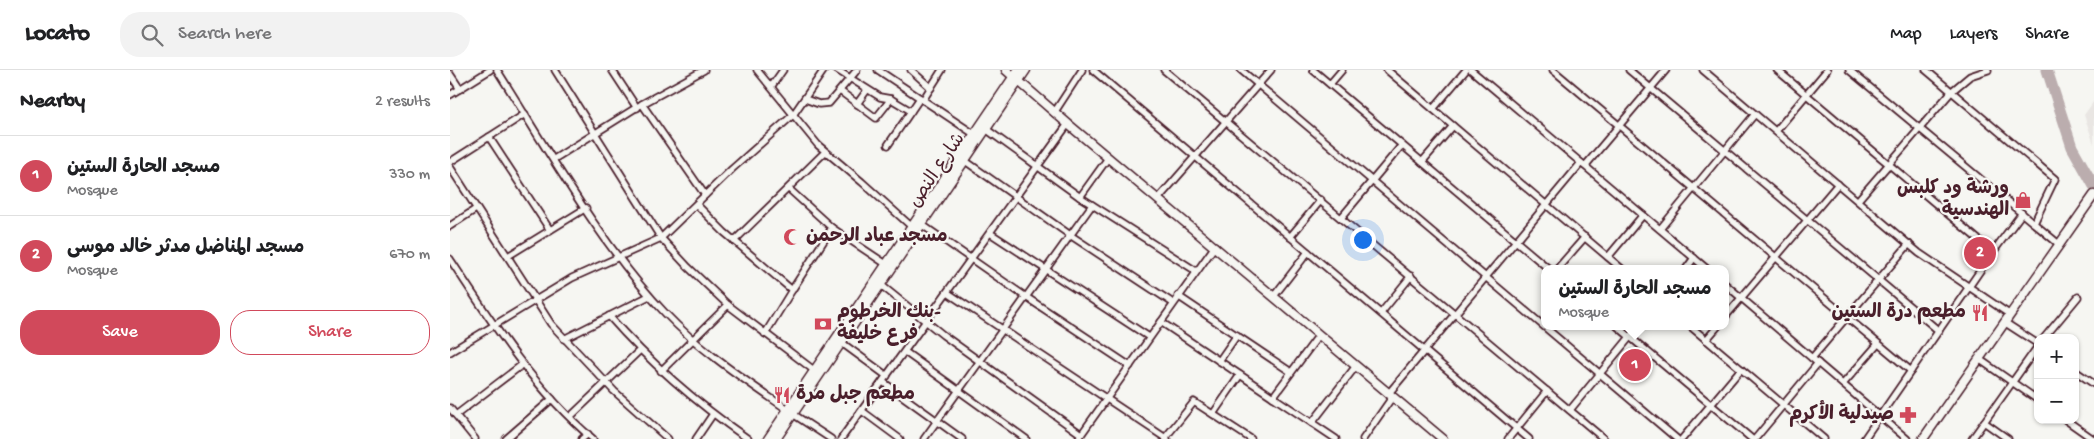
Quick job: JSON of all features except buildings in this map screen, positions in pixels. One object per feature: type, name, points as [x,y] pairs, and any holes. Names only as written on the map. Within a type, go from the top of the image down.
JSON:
[{"type":"main road","points":[[1006,70],[1017,75],[1054,113],[1443,439]]},
{"type":"main road","name":"شارع النص","points":[[776,439],[815,371],[869,296],[881,285],[916,224],[974,134],[1017,75],[1026,70]]},
{"type":"main road","name":"شارع النص","points":[[768,439],[791,412],[842,343],[886,264],[986,130],[1017,75]]},
{"type":"main road","points":[[1923,439],[2094,195]]},
{"type":"street","points":[[450,95],[490,70]]},
{"type":"street","points":[[497,70],[586,208],[649,296],[693,340],[730,370],[831,439]]},
{"type":"street","points":[[555,70],[596,132],[661,238],[728,305],[815,371]]},
{"type":"street","points":[[612,70],[705,195]]},
{"type":"street","points":[[554,159],[639,106],[704,70]]},
{"type":"street","points":[[757,70],[825,152],[862,182],[916,224],[1130,366]]},
{"type":"street","points":[[771,87],[782,70]]},
{"type":"street","points":[[450,352],[580,274],[620,258],[661,238],[793,115],[806,99],[824,70]]},
{"type":"street","points":[[837,70],[880,97],[891,100],[911,111]]},
{"type":"street","points":[[806,99],[819,104],[826,104],[833,100],[857,70]]},
{"type":"street","points":[[911,70],[931,88]]},
{"type":"street","points":[[888,145],[911,111],[931,88],[942,70]]},
{"type":"street","points":[[1054,113],[1082,70]]},
{"type":"street","points":[[1093,70],[1529,439]]},
{"type":"street","points":[[1164,70],[1604,439]]},
{"type":"street","points":[[1242,70],[1541,323]]},
{"type":"street","points":[[1158,199],[1271,70]]},
{"type":"street","points":[[1313,70],[1544,265]]},
{"type":"street","points":[[1330,84],[1342,70]]},
{"type":"street","points":[[1387,70],[1617,265]]},
{"type":"street","points":[[1433,109],[1466,70]]},
{"type":"street","points":[[1472,70],[1702,265]]},
{"type":"street","points":[[1553,70],[1911,372]]},
{"type":"street","points":[[1629,70],[1725,148],[1807,221],[1939,331]]},
{"type":"street","points":[[1363,439],[1391,394],[1423,350],[1546,204],[1619,126],[1666,70]]},
{"type":"street","points":[[1703,70],[1909,244],[1969,287],[2034,342]]},
{"type":"street","points":[[1777,70],[1993,252]]},
{"type":"street","points":[[1776,131],[1827,70]]},
{"type":"street","points":[[1849,70],[2060,245]]},
{"type":"street","points":[[1926,70],[2055,179],[2034,223]]},
{"type":"street","points":[[1858,200],[1952,91],[1970,76],[1988,70]]},
{"type":"street","points":[[880,71],[974,134]]},
{"type":"street","points":[[450,74],[460,89]]},
{"type":"street","points":[[858,104],[868,90]]},
{"type":"street","points":[[840,91],[877,118],[891,100]]},
{"type":"street","points":[[450,162],[525,114]]},
{"type":"street","points":[[1660,229],[1755,114]]},
{"type":"street","points":[[841,439],[948,294],[1014,197],[1068,124]]},
{"type":"street","points":[[1422,162],[1453,126]]},
{"type":"street","points":[[986,130],[1080,197],[1196,272]]},
{"type":"street","points":[[489,137],[550,230]]},
{"type":"street","points":[[1341,218],[1402,145]]},
{"type":"street","points":[[734,242],[825,152]]},
{"type":"street","points":[[1080,197],[1108,158]]},
{"type":"street","points":[[964,160],[1014,197],[1173,303]]},
{"type":"street","points":[[450,167],[508,256],[534,300],[564,339],[607,383],[668,439]]},
{"type":"street","points":[[1729,313],[1838,184]]},
{"type":"street","points":[[789,189],[832,228],[886,264]]},
{"type":"street","points":[[1290,237],[1321,200]]},
{"type":"street","points":[[697,205],[734,242],[792,290]]},
{"type":"street","points":[[924,439],[1092,205]]},
{"type":"street","points":[[508,256],[586,208]]},
{"type":"street","points":[[450,226],[476,209]]},
{"type":"street","points":[[1864,439],[2022,213]]},
{"type":"street","points":[[1608,257],[1643,215]]},
{"type":"street","points":[[765,334],[832,228]]},
{"type":"street","points":[[990,233],[1149,337]]},
{"type":"street","points":[[1560,265],[1585,237]]},
{"type":"street","points":[[1812,358],[1909,244]]},
{"type":"street","points":[[881,285],[1080,437],[1214,246]]},
{"type":"street","points":[[1274,296],[1308,252]]},
{"type":"street","points":[[1689,265],[1694,258]]},
{"type":"street","points":[[450,259],[494,325],[523,364],[552,399],[594,439]]},
{"type":"street","points":[[1380,313],[1411,276]]},
{"type":"street","points":[[1729,288],[1907,439]]},
{"type":"street","points":[[948,294],[1166,439],[1192,402],[1196,402],[1248,438]]},
{"type":"street","points":[[564,339],[649,296]]},
{"type":"street","points":[[1178,296],[1291,372]]},
{"type":"street","points":[[2047,334],[2078,297]]},
{"type":"street","points":[[661,371],[728,305]]},
{"type":"street","points":[[608,316],[639,351],[661,371],[713,414],[748,439]]},
{"type":"street","points":[[1161,322],[1336,439]]},
{"type":"street","points":[[1549,330],[1677,439]]},
{"type":"street","points":[[1622,330],[1753,439],[1818,362]]},
{"type":"street","points":[[1570,410],[1636,330]]},
{"type":"street","points":[[1695,330],[1824,439]]},
{"type":"street","points":[[1706,340],[1715,330]]},
{"type":"street","points":[[1219,361],[1237,335]]},
{"type":"street","points":[[1273,397],[1319,335]]},
{"type":"street","points":[[842,343],[887,376]]},
{"type":"street","points":[[1843,384],[1878,344]]},
{"type":"street","points":[[570,417],[639,351]]},
{"type":"street","points":[[1972,439],[2034,351]]},
{"type":"street","points":[[905,352],[1026,439]]},
{"type":"street","points":[[1979,358],[2034,397]]},
{"type":"street","points":[[456,415],[523,364]]},
{"type":"street","points":[[1312,423],[1356,366]]},
{"type":"street","points":[[1682,439],[1741,369]]},
{"type":"street","points":[[1213,414],[1240,374]]},
{"type":"street","points":[[2079,374],[2094,384]]},
{"type":"street","points":[[882,382],[962,439]]},
{"type":"street","points":[[1508,439],[1547,391]]},
{"type":"street","points":[[506,439],[552,399]]},
{"type":"street","points":[[450,408],[475,439]]},
{"type":"street","points":[[862,411],[900,439]]},
{"type":"street","points":[[696,439],[713,414]]},
{"type":"street","points":[[1984,422],[2008,439]]},
{"type":"street","points":[[2072,424],[2091,437]]},
{"type":"street","points":[[582,439],[588,434]]},
{"type":"shaded area","points":[[2094,101],[2094,144],[2084,115]]},
{"type":"waterway","points":[[2047,70],[2072,147],[2094,186]]},
{"type":"place","name":"ورشة ود كلبس الهندسية","points":[[2023,200]]},
{"type":"place","name":"مسجد عباد الرحمن","points":[[792,237]]},
{"type":"place","name":"مسجد المناضل مدثر خالد موسى","points":[[1980,253]]},
{"type":"place","name":"مطعم درة الستين","points":[[1980,313]]},
{"type":"place","name":"بنك الخرطوم- فرع خليفة","points":[[823,324]]},
{"type":"place","name":"مسجد الحارة الستين","points":[[1635,365]]},
{"type":"place","name":"مطعم جبل مرة","points":[[782,395]]},
{"type":"place","name":"صيدلية الأكرم","points":[[1908,415]]}]
